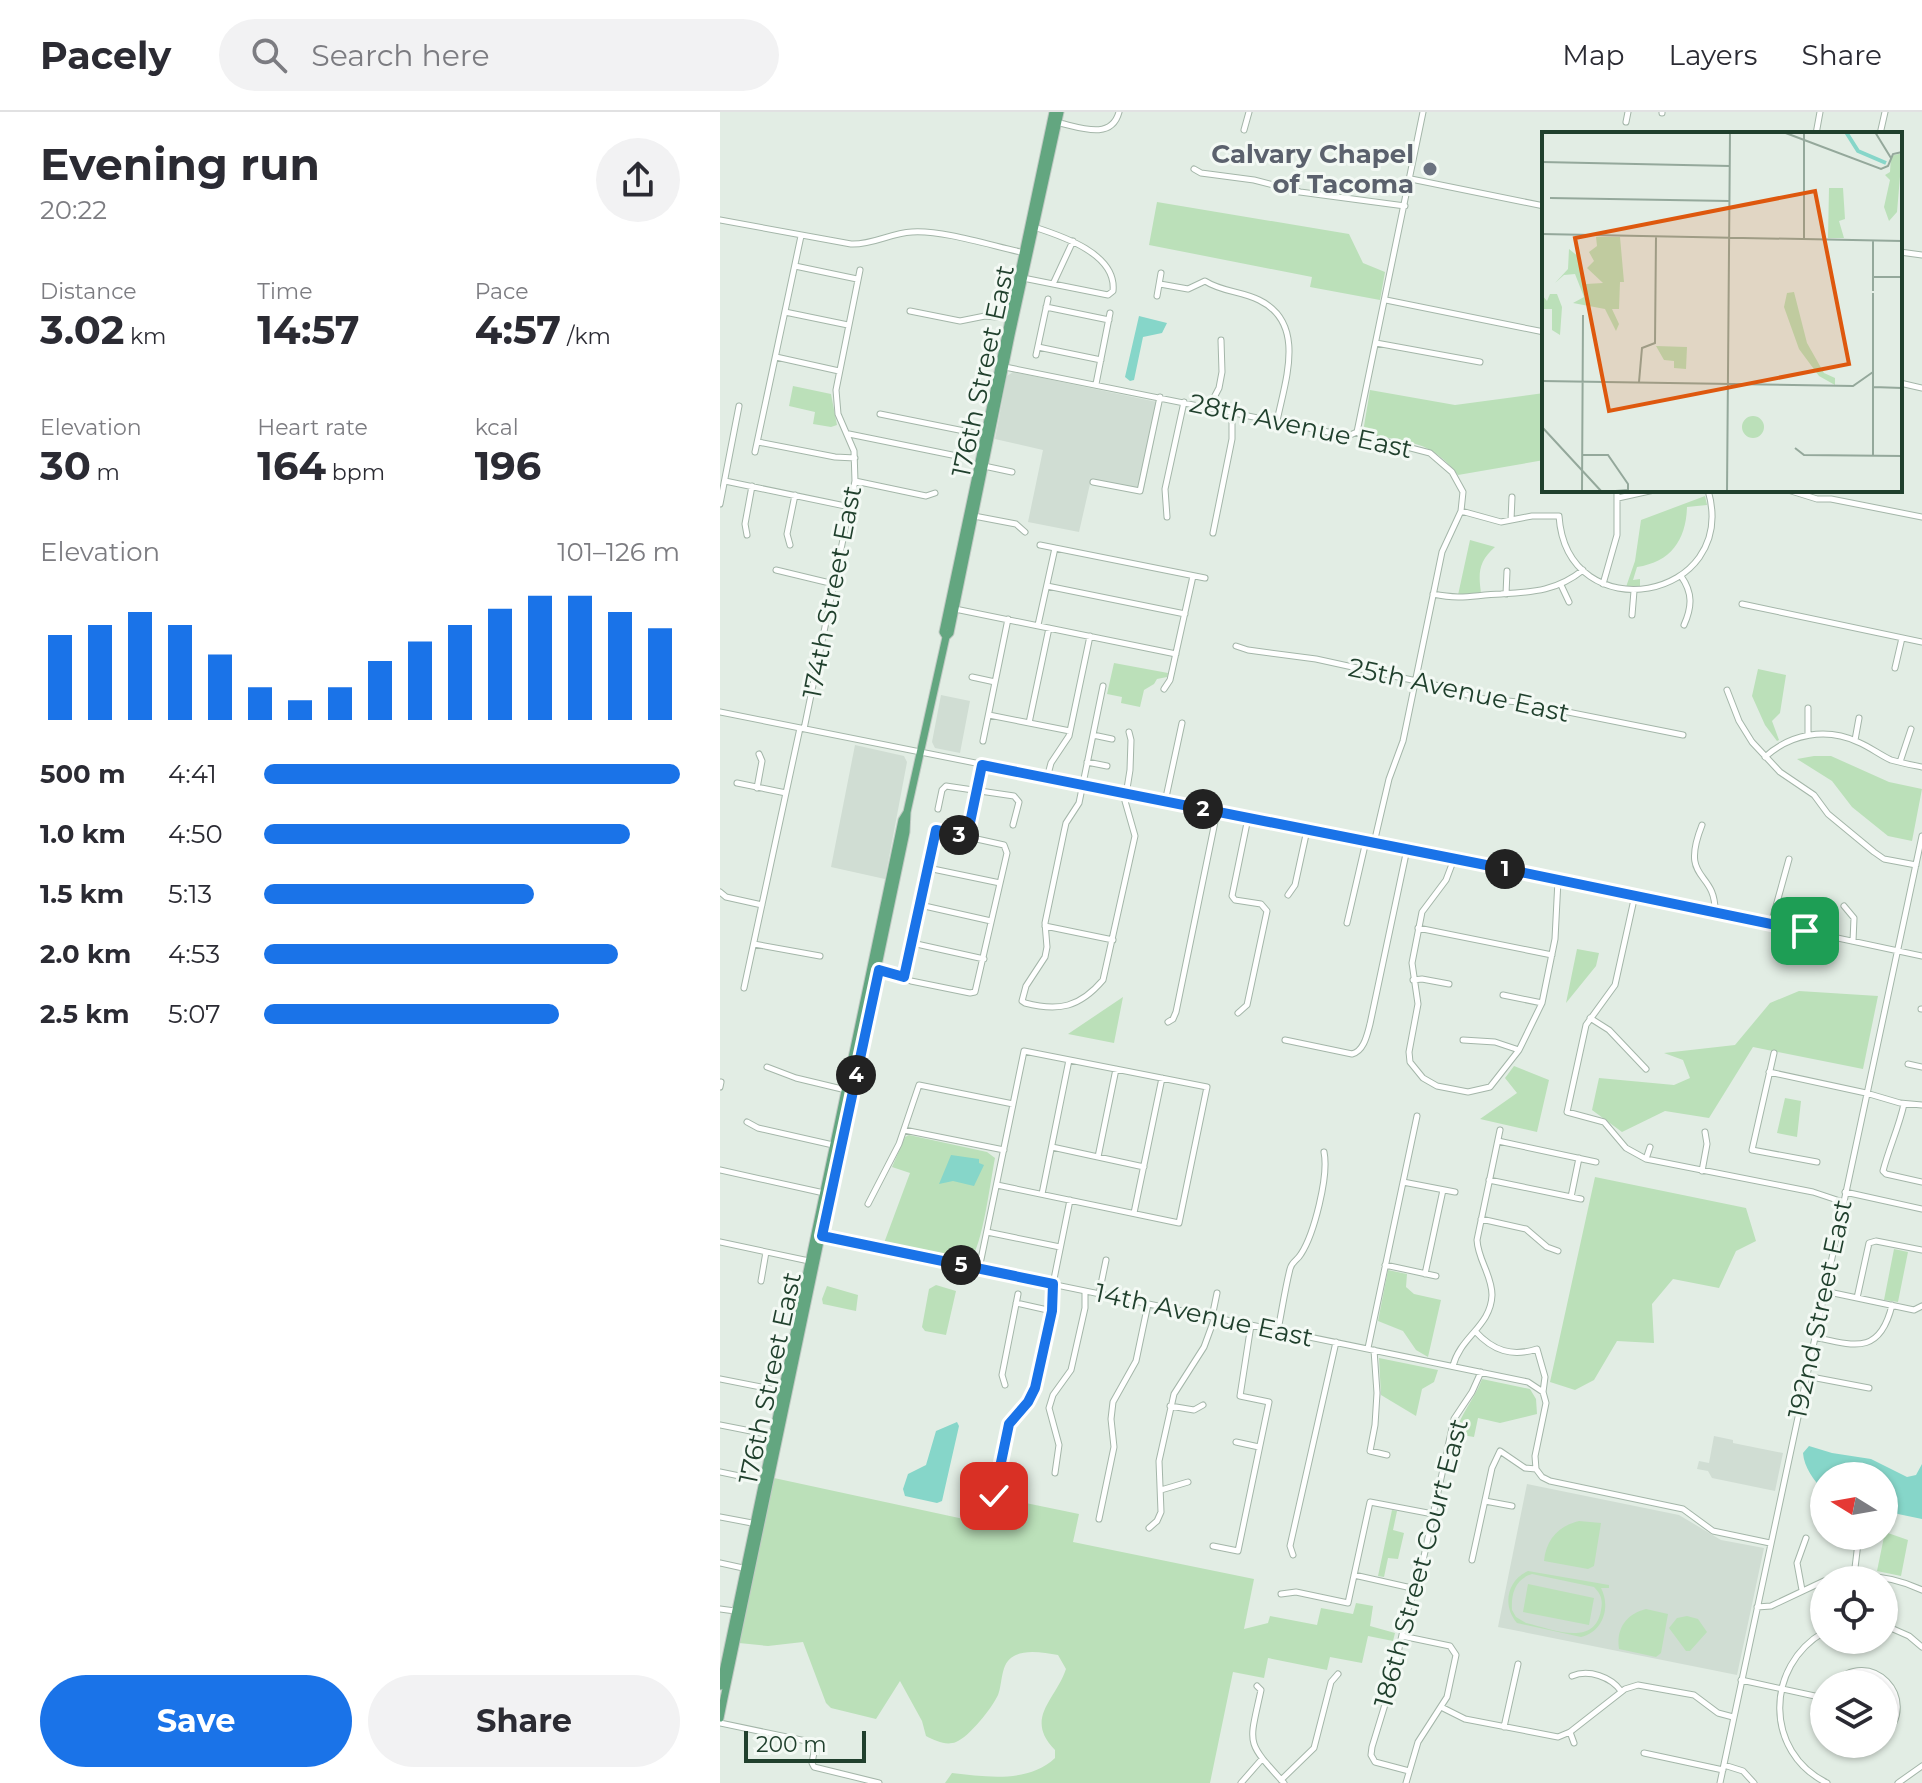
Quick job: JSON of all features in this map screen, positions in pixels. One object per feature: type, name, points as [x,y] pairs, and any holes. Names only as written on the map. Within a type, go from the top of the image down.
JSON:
[{"type":"main road","name":"176th Street East","points":[[946,637],[943,632],[1008,318],[1054,118],[1060,112]]},
{"type":"main road","name":"176th Street East","points":[[723,1687],[844,1116],[879,970],[906,832],[907,812],[946,637],[950,633],[1054,118]]},
{"type":"main road","points":[[1004,338],[1002,364],[1005,367]]},
{"type":"main road","points":[[972,519],[976,492],[973,489]]},
{"type":"main road","name":"176th Street East","points":[[720,1720],[723,1657],[809,1261],[819,1236],[824,1193],[844,1116],[846,1090],[902,820],[907,812]]},
{"type":"main road","points":[[878,936],[880,945],[876,966],[879,970]]},
{"type":"main road","points":[[869,1016],[870,980]]},
{"type":"main road","points":[[805,1311],[809,1261]]},
{"type":"main road","points":[[770,1471],[771,1435]]},
{"type":"street","points":[[1054,118],[1095,130],[1106,130],[1112,126],[1119,112]]},
{"type":"street","points":[[1244,130],[1249,112]]},
{"type":"street","points":[[1357,432],[1423,112]]},
{"type":"street","points":[[1626,122],[1628,112]]},
{"type":"street","points":[[1816,132],[1820,112]]},
{"type":"street","points":[[1880,132],[1885,112]]},
{"type":"street","points":[[1194,169],[1201,173],[1254,180],[1300,192],[1405,206]]},
{"type":"street","points":[[1411,179],[1542,206]]},
{"type":"street","points":[[720,220],[862,245],[897,234],[916,232],[1025,253]]},
{"type":"street","points":[[1023,278],[1108,295],[1112,294],[1114,285],[1107,269],[1088,251],[1073,241],[1034,227]]},
{"type":"street","points":[[755,452],[801,236]]},
{"type":"street","points":[[1053,284],[1073,241]]},
{"type":"street","points":[[1902,252],[1922,255]]},
{"type":"street","points":[[795,266],[857,279]]},
{"type":"street","name":"174th Street East","points":[[744,988],[855,481],[855,458],[836,404],[839,371],[860,270]]},
{"type":"street","points":[[1157,296],[1161,273]]},
{"type":"street","points":[[1160,284],[1194,289],[1205,281],[1217,288],[1254,298],[1274,311],[1284,325],[1290,346],[1277,421]]},
{"type":"street","points":[[1036,355],[1048,299]]},
{"type":"street","points":[[1386,300],[1542,332]]},
{"type":"street","points":[[1046,307],[1110,317],[1096,384]]},
{"type":"street","points":[[910,311],[960,321],[985,316],[1008,318]]},
{"type":"street","points":[[785,312],[848,325]]},
{"type":"street","points":[[1209,407],[1219,388],[1222,372],[1221,340]]},
{"type":"street","points":[[1376,343],[1480,362]]},
{"type":"street","points":[[1038,347],[1101,360]]},
{"type":"street","points":[[776,357],[839,371]]},
{"type":"street","name":"28th Avenue East","points":[[1005,367],[1348,436],[1357,432],[1424,451],[1440,460],[1460,484],[1463,492],[1461,511]]},
{"type":"street","points":[[1902,383],[1922,388]]},
{"type":"street","points":[[1093,482],[1140,491],[1160,397]]},
{"type":"street","points":[[1167,517],[1165,489],[1184,402]]},
{"type":"street","points":[[720,504],[739,406]]},
{"type":"street","points":[[1213,533],[1232,439],[1232,411]]},
{"type":"street","points":[[880,414],[984,435]]},
{"type":"street","points":[[848,433],[957,456]]},
{"type":"street","points":[[758,442],[855,458]]},
{"type":"street","points":[[984,466],[1012,472]]},
{"type":"street","points":[[725,481],[850,507]]},
{"type":"street","points":[[855,481],[926,496],[935,493]]},
{"type":"street","points":[[747,535],[745,524],[752,486]]},
{"type":"street","points":[[1603,584],[1615,546],[1617,492]]},
{"type":"street","points":[[1618,498],[1645,492]]},
{"type":"street","points":[[1374,843],[1389,779],[1403,741],[1442,552],[1461,511],[1489,520],[1559,516],[1567,548],[1583,570],[1603,584],[1634,591],[1657,588],[1681,576],[1697,559],[1708,538],[1712,513],[1708,492]]},
{"type":"street","points":[[1794,492],[1817,499],[1922,517]]},
{"type":"street","points":[[790,545],[787,534],[795,495]]},
{"type":"street","points":[[1511,520],[1512,497]]},
{"type":"street","points":[[972,519],[1016,524],[1025,532]]},
{"type":"street","points":[[1040,545],[1205,578]]},
{"type":"street","points":[[1038,625],[1055,548]]},
{"type":"street","points":[[776,570],[834,584]]},
{"type":"street","points":[[1433,594],[1464,599],[1538,593],[1561,585],[1583,570]]},
{"type":"street","points":[[1506,594],[1507,571]]},
{"type":"street","points":[[1164,689],[1170,680],[1193,576]]},
{"type":"street","points":[[1681,576],[1691,598],[1684,625]]},
{"type":"street","points":[[1561,585],[1569,602]]},
{"type":"street","points":[[1047,586],[1185,614]]},
{"type":"street","points":[[1632,615],[1634,591]]},
{"type":"street","points":[[1742,604],[1922,642]]},
{"type":"street","points":[[954,609],[1176,654]]},
{"type":"street","points":[[983,741],[1008,619]]},
{"type":"street","points":[[1029,723],[1049,628]]},
{"type":"street","points":[[1047,778],[1051,763],[1070,731],[1090,636]]},
{"type":"street","points":[[1895,668],[1902,638]]},
{"type":"street","name":"25th Avenue East","points":[[1236,646],[1316,659],[1444,687],[1476,698],[1518,702],[1683,735]]},
{"type":"street","points":[[972,677],[995,682]]},
{"type":"street","points":[[1103,686],[1079,803],[1064,832],[1045,926],[1045,957],[1021,999],[1030,1004],[1060,1008],[1070,1006],[1103,980],[1135,836],[1126,807],[1130,770],[1129,732]]},
{"type":"street","points":[[1727,690],[1739,721],[1780,772],[1814,795],[1828,814],[1884,859],[1916,865]]},
{"type":"street","points":[[1808,708],[1808,735]]},
{"type":"street","points":[[720,712],[1635,895],[1922,956]]},
{"type":"street","points":[[989,715],[1070,731]]},
{"type":"street","points":[[1855,740],[1859,718]]},
{"type":"street","points":[[1165,802],[1182,723]]},
{"type":"street","points":[[1900,762],[1911,729]]},
{"type":"street","points":[[1093,735],[1112,739]]},
{"type":"street","points":[[1765,757],[1779,744],[1808,735],[1836,735],[1855,740],[1900,762],[1922,767]]},
{"type":"street","points":[[757,788],[762,761],[759,754]]},
{"type":"street","points":[[1087,762],[1107,766]]},
{"type":"street","points":[[967,837],[982,765]]},
{"type":"street","points":[[737,783],[786,793]]},
{"type":"street","points":[[938,809],[942,790],[946,786],[1014,796],[1018,799],[1013,825]]},
{"type":"street","points":[[1168,1022],[1176,1012],[1217,812]]},
{"type":"street","points":[[1238,1013],[1247,1005],[1267,911],[1264,906],[1235,900],[1232,896],[1248,818]]},
{"type":"street","points":[[1702,825],[1695,844],[1693,863],[1713,893],[1715,912]]},
{"type":"street","points":[[879,970],[904,977],[970,993],[975,992],[1000,883],[1006,848],[1002,844],[936,830],[904,977]]},
{"type":"street","points":[[1288,895],[1295,885],[1307,830]]},
{"type":"street","name":"192nd Street East","points":[[1720,1783],[1922,836]]},
{"type":"street","points":[[1347,923],[1366,841]]},
{"type":"street","points":[[1285,1040],[1352,1054],[1358,1051],[1370,1024],[1407,849]]},
{"type":"street","points":[[1454,859],[1446,880],[1424,907],[1418,928],[1412,963],[1418,1004],[1409,1052],[1414,1068],[1430,1083],[1468,1092],[1490,1087],[1519,1050],[1542,1003],[1557,924],[1558,880]]},
{"type":"street","points":[[1771,924],[1789,859]]},
{"type":"street","points":[[928,868],[1000,883]]},
{"type":"street","points":[[720,892],[726,897],[762,905]]},
{"type":"street","points":[[1635,895],[1615,985],[1586,1025],[1567,1112],[1604,1122],[1626,1148],[1646,1159],[1813,1192],[1843,1202]]},
{"type":"street","points":[[920,905],[991,921]]},
{"type":"street","points":[[1844,906],[1854,918],[1853,941]]},
{"type":"street","points":[[1045,926],[1113,940]]},
{"type":"street","points":[[1418,928],[1552,955]]},
{"type":"street","points":[[912,943],[984,959]]},
{"type":"street","points":[[754,944],[820,956]]},
{"type":"street","points":[[1413,980],[1449,984]]},
{"type":"street","points":[[1503,995],[1542,1003]]},
{"type":"street","points":[[1590,1018],[1609,1030],[1646,1069]]},
{"type":"street","points":[[1463,1040],[1495,1042],[1519,1050]]},
{"type":"street","points":[[979,1269],[1024,1051],[1207,1087],[1179,1223],[997,1185]]},
{"type":"street","points":[[1774,1053],[1752,1150],[1817,1162]]},
{"type":"street","points":[[1042,1194],[1069,1060]]},
{"type":"street","points":[[1908,1064],[1922,1067]]},
{"type":"street","points":[[767,1067],[796,1078],[846,1090]]},
{"type":"street","points":[[1098,1157],[1116,1069]]},
{"type":"street","points":[[1769,1072],[1904,1104],[1922,1105]]},
{"type":"street","points":[[1134,1213],[1162,1078]]},
{"type":"street","points":[[868,1204],[904,1130],[919,1085],[1013,1104]]},
{"type":"street","points":[[1904,1104],[1883,1171],[1922,1182]]},
{"type":"street","points":[[1387,1455],[1370,1451],[1377,1393],[1371,1349],[1385,1265],[1417,1116]]},
{"type":"street","points":[[747,1122],[758,1128],[834,1145]]},
{"type":"street","points":[[904,1130],[1004,1150]]},
{"type":"street","points":[[1453,1366],[1461,1346],[1485,1318],[1492,1300],[1491,1284],[1478,1246],[1500,1130]]},
{"type":"street","points":[[1702,1171],[1707,1144],[1705,1132]]},
{"type":"street","points":[[1498,1141],[1596,1162]]},
{"type":"street","points":[[1052,1147],[1144,1167]]},
{"type":"street","points":[[1646,1159],[1650,1147]]},
{"type":"street","points":[[1278,1330],[1291,1267],[1302,1254],[1309,1236],[1324,1182],[1324,1152]]},
{"type":"street","points":[[1571,1197],[1579,1158]]},
{"type":"street","points":[[720,1170],[824,1193]]},
{"type":"street","points":[[1489,1180],[1581,1199]]},
{"type":"street","points":[[1403,1182],[1455,1192]]},
{"type":"street","points":[[1425,1274],[1443,1190]]},
{"type":"street","points":[[1845,1192],[1922,1209]]},
{"type":"street","points":[[986,1511],[994,1496],[1009,1424],[1034,1393],[1052,1311],[1053,1284],[1070,1200]]},
{"type":"street","points":[[1481,1219],[1526,1229],[1547,1247],[1558,1251]]},
{"type":"street","points":[[987,1232],[1060,1247]]},
{"type":"street","name":"14th Avenue East","points":[[819,1236],[1528,1382],[1543,1392]]},
{"type":"street","points":[[720,1242],[809,1261]]},
{"type":"street","points":[[1857,1298],[1867,1246],[1871,1242],[1922,1250]]},
{"type":"street","points":[[761,1281],[766,1252]]},
{"type":"street","points":[[1099,1294],[1106,1260]]},
{"type":"street","points":[[1385,1265],[1436,1276]]},
{"type":"street","points":[[1055,1473],[1059,1445],[1049,1408],[1053,1395],[1071,1370],[1085,1308],[1085,1291]]},
{"type":"street","points":[[1824,1291],[1921,1308]]},
{"type":"street","points":[[1149,1528],[1159,1518],[1159,1461],[1170,1406],[1181,1380],[1209,1337],[1217,1293]]},
{"type":"street","points":[[1005,1385],[1002,1375],[1018,1294]]},
{"type":"street","points":[[1016,1303],[1052,1311]]},
{"type":"street","points":[[1099,1519],[1114,1447],[1112,1410],[1116,1394],[1136,1361],[1148,1304]]},
{"type":"street","points":[[1814,1337],[1858,1346],[1874,1340],[1885,1328],[1892,1305]]},
{"type":"street","points":[[1213,1546],[1238,1551],[1269,1402],[1240,1396],[1251,1325]]},
{"type":"street","points":[[1475,1331],[1490,1346],[1503,1351],[1521,1353],[1537,1349],[1545,1377],[1545,1406],[1535,1456],[1536,1469]]},
{"type":"street","points":[[1293,1555],[1290,1546],[1336,1342]]},
{"type":"street","name":"186th Street Court East","points":[[1409,1771],[1382,1765],[1371,1758],[1376,1729],[1416,1589],[1454,1419],[1481,1372]]},
{"type":"street","points":[[1806,1376],[1869,1388]]},
{"type":"street","points":[[720,1379],[781,1391]]},
{"type":"street","points":[[1170,1406],[1194,1410],[1203,1405]]},
{"type":"street","points":[[720,1425],[771,1435]]},
{"type":"street","points":[[1236,1442],[1259,1447]]},
{"type":"street","points":[[1472,1560],[1493,1462],[1500,1451],[1525,1468],[1536,1469],[1550,1481],[1683,1509],[1713,1531],[1770,1543]]},
{"type":"street","points":[[720,1472],[749,1478]]},
{"type":"street","points":[[1161,1490],[1188,1482]]},
{"type":"street","points":[[1485,1501],[1512,1506]]},
{"type":"street","points":[[1281,1594],[1296,1592],[1348,1603],[1370,1502],[1433,1514]]},
{"type":"street","points":[[720,1517],[752,1523]]},
{"type":"street","points":[[1802,1590],[1797,1563],[1806,1538]]},
{"type":"street","points":[[720,1563],[743,1568]]},
{"type":"street","points":[[1354,1575],[1416,1589]]},
{"type":"street","points":[[1898,1582],[1922,1590]]},
{"type":"street","points":[[1757,1607],[1771,1606],[1810,1587]]},
{"type":"street","points":[[720,1609],[735,1611]]},
{"type":"street","points":[[1898,1630],[1922,1647]]},
{"type":"street","points":[[1402,1636],[1447,1646],[1454,1650],[1455,1658],[1443,1708],[1420,1738],[1406,1783]]},
{"type":"street","points":[[1810,1643],[1798,1653],[1787,1670],[1780,1689],[1779,1718],[1788,1746],[1806,1769],[1827,1783]]},
{"type":"street","points":[[1504,1727],[1518,1664]]},
{"type":"street","points":[[1257,1686],[1261,1690],[1251,1741],[1282,1781],[1314,1748],[1331,1682],[1338,1674]]},
{"type":"street","points":[[1572,1676],[1586,1674],[1606,1678],[1621,1691]]},
{"type":"street","points":[[1741,1680],[1810,1695]]},
{"type":"street","points":[[1443,1708],[1465,1719],[1558,1737],[1570,1732],[1621,1691],[1638,1685],[1699,1697],[1718,1713],[1733,1717]]},
{"type":"street","points":[[720,1720],[811,1742],[815,1747],[814,1767],[879,1783]]},
{"type":"street","points":[[1570,1732],[1574,1743]]},
{"type":"street","points":[[1644,1753],[1743,1771],[1754,1783]]},
{"type":"street","points":[[1241,1783],[1262,1759]]},
{"type":"street","points":[[1898,1783],[1922,1766]]},
{"type":"shaded area","points":[[1013,372],[1162,403],[1143,494],[1090,484],[1079,532],[1028,522],[1043,450],[995,439],[1007,376]]},
{"type":"shaded area","points":[[941,695],[970,701],[960,753],[935,748],[932,742]]},
{"type":"shaded area","points":[[855,745],[904,756],[907,762],[885,879],[831,867]]},
{"type":"shaded area","points":[[1714,1436],[1783,1453],[1775,1491],[1712,1478],[1708,1471],[1697,1469],[1699,1461],[1709,1463]]},
{"type":"shaded area","points":[[1527,1484],[1679,1515],[1721,1540],[1764,1548],[1737,1675],[1498,1627]]},
{"type":"green space","points":[[1157,202],[1349,234],[1363,263],[1385,272],[1380,300],[1310,287],[1312,277],[1149,245]]},
{"type":"green space","points":[[793,386],[831,394],[837,425],[813,424],[815,412],[789,406]]},
{"type":"green space","points":[[1370,390],[1455,405],[1542,393],[1542,460],[1458,475],[1428,449],[1406,441],[1366,434],[1364,426]]},
{"type":"green space","points":[[1705,496],[1707,505],[1687,507],[1684,530],[1674,548],[1659,560],[1637,567],[1633,580],[1640,579],[1640,588],[1626,587],[1635,561],[1641,520]]},
{"type":"green space","points":[[1470,540],[1495,547],[1481,567],[1481,593],[1458,595]]},
{"type":"green space","points":[[1114,663],[1168,673],[1167,677],[1157,679],[1144,690],[1140,707],[1121,703],[1122,697],[1107,694]]},
{"type":"green space","points":[[1758,669],[1786,675],[1780,713],[1772,721],[1777,741],[1765,725],[1752,696]]},
{"type":"green space","points":[[1831,756],[1889,782],[1922,789],[1912,841],[1888,836],[1852,807],[1832,781],[1797,759]]},
{"type":"green space","points":[[1577,949],[1599,953],[1596,966],[1566,1003]]},
{"type":"green space","points":[[1799,991],[1878,996],[1863,1069],[1753,1047],[1709,1118],[1665,1111],[1622,1132],[1592,1110],[1599,1078],[1674,1085],[1690,1078],[1683,1060],[1664,1053],[1735,1045],[1770,1003]]},
{"type":"green space","points":[[1123,997],[1114,1043],[1068,1034]]},
{"type":"green space","points":[[1514,1066],[1549,1080],[1537,1132],[1480,1119],[1517,1093],[1505,1078]]},
{"type":"green space","points":[[1785,1098],[1801,1101],[1797,1137],[1777,1133]]},
{"type":"green space","points":[[909,1135],[987,1152],[995,1158],[982,1228],[970,1261],[884,1243],[910,1173],[892,1167],[905,1137]]},
{"type":"green space","points":[[1595,1177],[1746,1208],[1756,1241],[1736,1251],[1719,1288],[1673,1279],[1652,1304],[1654,1343],[1617,1341],[1594,1380],[1575,1390],[1550,1382]]},
{"type":"green space","points":[[1894,1249],[1908,1252],[1898,1302],[1884,1300]]},
{"type":"green space","points":[[1388,1270],[1407,1274],[1406,1287],[1414,1294],[1441,1300],[1428,1357],[1416,1350],[1403,1331],[1378,1321]]},
{"type":"green space","points":[[936,1285],[956,1291],[946,1335],[925,1331],[922,1327],[929,1289]]},
{"type":"green space","points":[[827,1286],[858,1295],[856,1311],[823,1304]]},
{"type":"green space","points":[[1379,1358],[1438,1370],[1434,1382],[1422,1389],[1416,1416],[1381,1395]]},
{"type":"green space","points":[[1482,1379],[1530,1389],[1536,1399],[1537,1414],[1500,1423],[1478,1418],[1474,1437],[1456,1434]]},
{"type":"green space","points":[[774,1478],[1010,1529],[1016,1501],[1079,1514],[1073,1542],[1254,1579],[1244,1629],[1268,1623],[1270,1616],[1317,1625],[1321,1608],[1353,1614],[1356,1603],[1373,1606],[1370,1626],[1395,1633],[1393,1641],[1368,1636],[1362,1663],[1330,1657],[1327,1670],[1268,1658],[1264,1678],[1233,1672],[1210,1783],[945,1783],[952,1773],[993,1777],[1020,1775],[1045,1766],[1055,1758],[1055,1750],[1042,1728],[1042,1719],[1066,1669],[1058,1655],[1030,1652],[1009,1659],[991,1707],[967,1734],[952,1743],[926,1736],[922,1721],[900,1681],[876,1719],[831,1708],[826,1703],[803,1642],[768,1646],[739,1643]]},
{"type":"green space","points":[[1392,1510],[1397,1511],[1393,1530],[1404,1533],[1398,1559],[1388,1558],[1384,1577],[1378,1576]]},
{"type":"green space","points":[[1579,1521],[1601,1523],[1594,1566],[1588,1569],[1544,1561],[1554,1535],[1565,1526]]},
{"type":"green space","points":[[1898,1537],[1908,1540],[1901,1576],[1898,1575],[1898,1566],[1878,1566],[1881,1550],[1898,1550]]},
{"type":"green space","points":[[1528,1571],[1609,1585],[1609,1588],[1601,1588],[1605,1611],[1600,1624],[1581,1637],[1517,1623],[1508,1601],[1511,1587]],"holes":[[[1532,1574],[1594,1587],[1601,1597],[1601,1610],[1597,1622],[1581,1632],[1560,1632],[1526,1623],[1516,1617],[1512,1610],[1515,1588],[1522,1579]]]},
{"type":"green space","points":[[1528,1584],[1594,1598],[1589,1625],[1523,1612]]},
{"type":"green space","points":[[1646,1609],[1668,1614],[1661,1653],[1656,1657],[1619,1649],[1619,1635],[1624,1623]]},
{"type":"green space","points":[[1687,1616],[1698,1619],[1707,1632],[1690,1651],[1686,1651],[1669,1628],[1677,1618]]},
{"type":"water","points":[[1139,316],[1167,323],[1162,333],[1143,337],[1134,380],[1130,381],[1125,377]]},
{"type":"water","points":[[951,1155],[979,1159],[979,1163],[984,1165],[974,1186],[953,1181],[939,1184]]},
{"type":"water","points":[[957,1422],[959,1426],[942,1501],[937,1503],[905,1496],[903,1489],[908,1474],[926,1465],[936,1431]]},
{"type":"water","points":[[1809,1446],[1877,1462],[1810,1462],[1810,1472],[1803,1453]]},
{"type":"water","points":[[1922,1464],[1922,1519],[1898,1514],[1898,1472],[1907,1477],[1916,1475]]},
{"type":"place","name":"Calvary Chapel of Tacoma","points":[[1430,169]]},
{"type":"route","points":[[994,1496],[1009,1424],[1034,1393],[1052,1311],[1053,1284],[822,1236],[879,970],[904,977],[936,830],[967,837],[982,765],[1805,931]]}]
